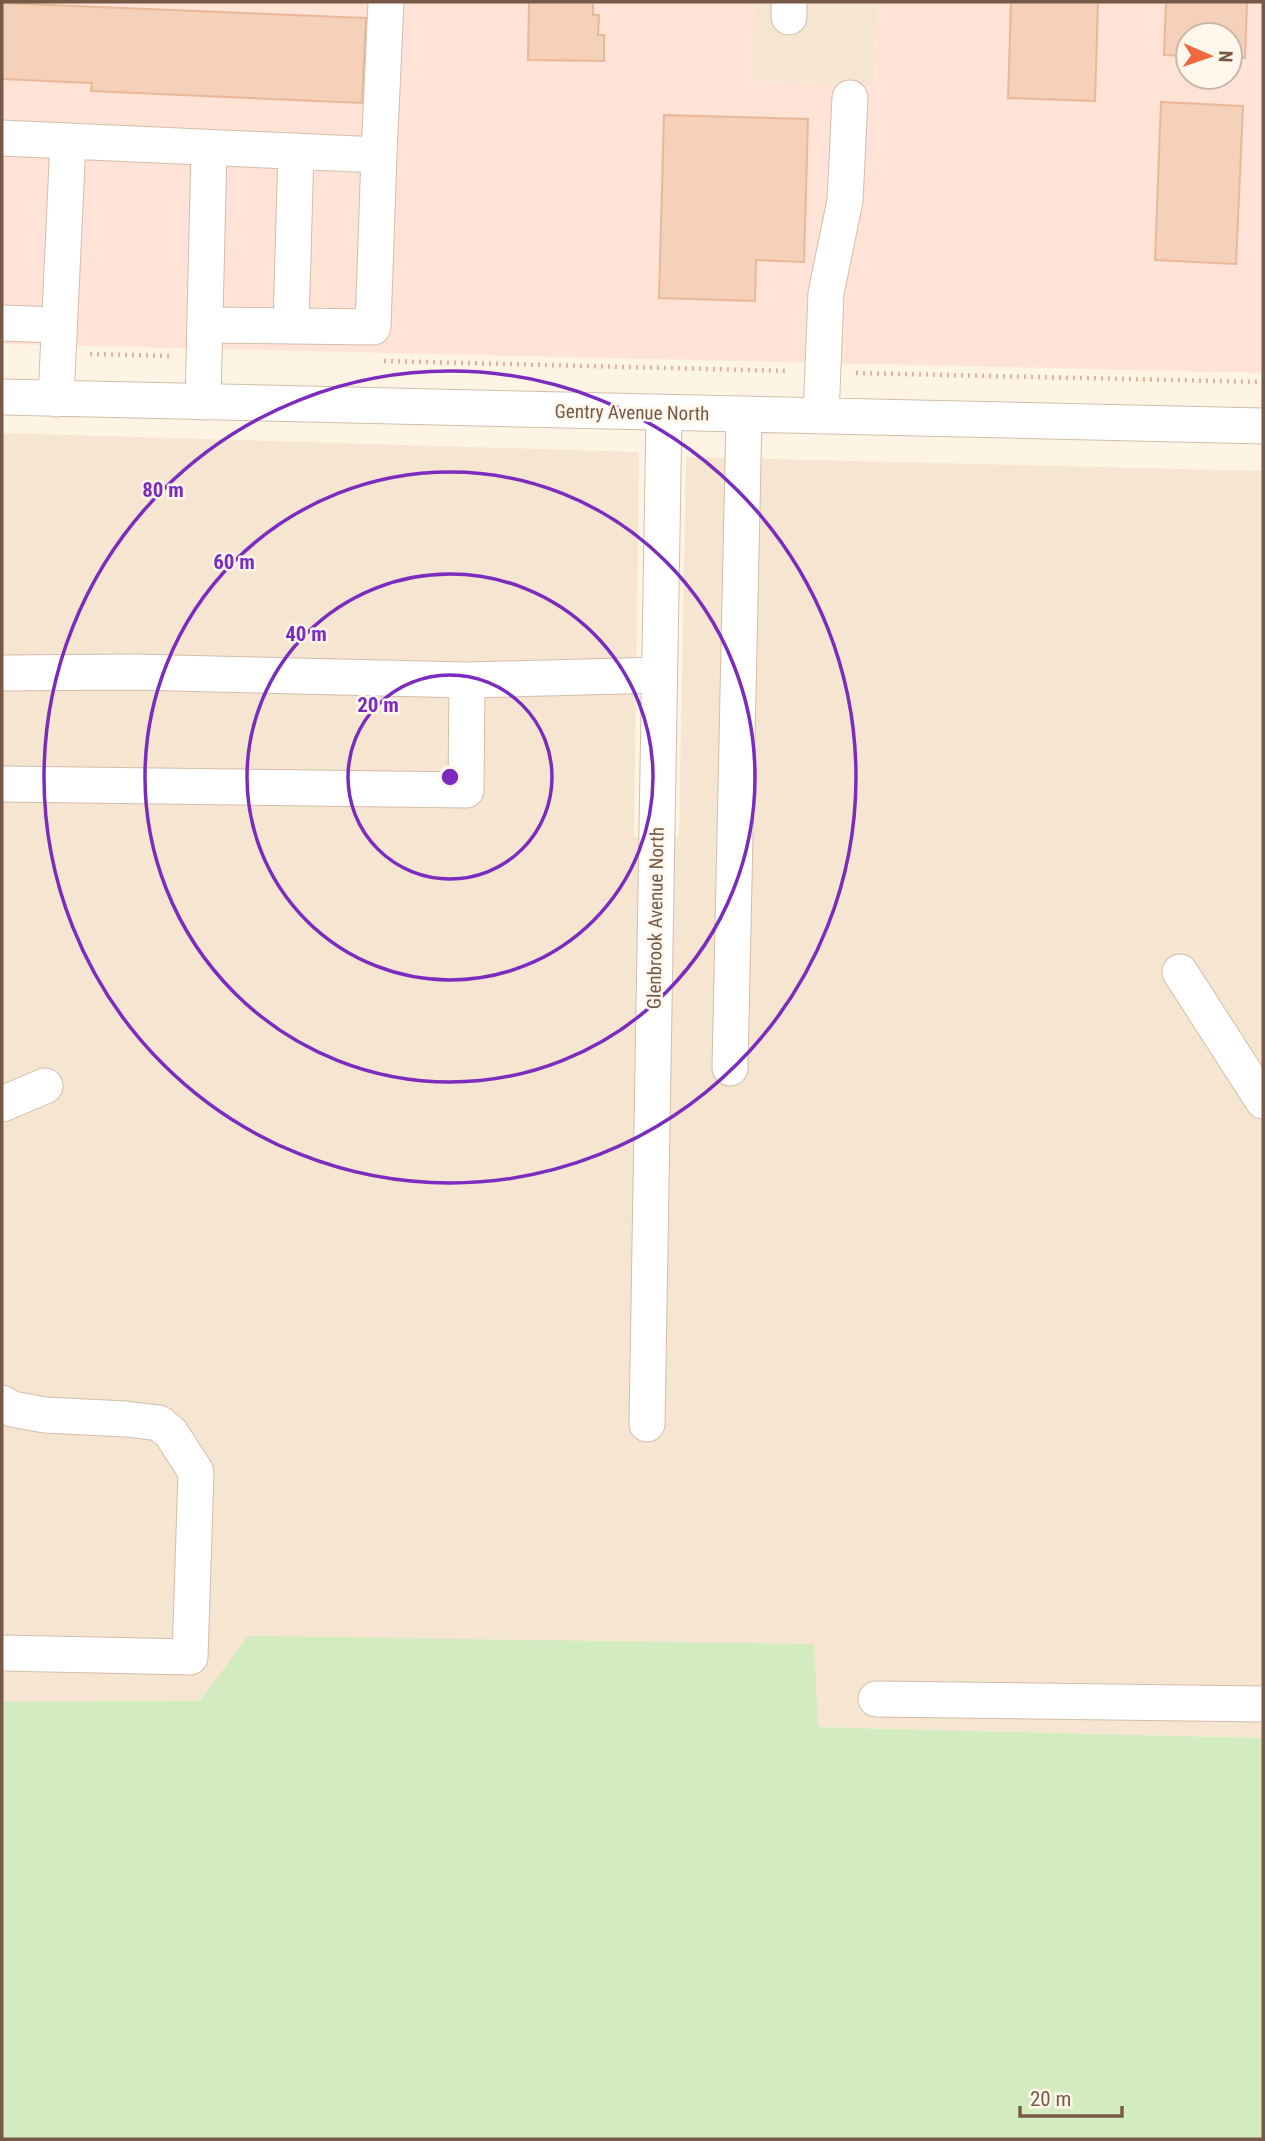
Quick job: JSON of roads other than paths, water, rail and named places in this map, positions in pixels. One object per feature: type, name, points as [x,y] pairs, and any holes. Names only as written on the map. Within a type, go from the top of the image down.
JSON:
[{"type":"street","points":[[205,341],[291,325],[373,327],[386,2]]},
{"type":"street","points":[[821,416],[826,293],[845,201],[849,98]]},
{"type":"street","points":[[2,138],[379,155]]},
{"type":"street","points":[[56,399],[68,141]]},
{"type":"street","points":[[203,402],[209,148]]},
{"type":"street","points":[[291,325],[296,151]]},
{"type":"street","points":[[2,323],[58,339]]},
{"type":"street","name":"Gentry Avenue North","points":[[2,397],[1263,426]]},
{"type":"street","name":"Glenbrook Avenue North","points":[[648,1424],[664,413]]},
{"type":"street","points":[[730,1068],[744,414]]},
{"type":"street","points":[[2,673],[133,672],[467,680],[659,675]]},
{"type":"street","points":[[2,784],[466,790],[467,680]]},
{"type":"street","points":[[1180,972],[1263,1101]]},
{"type":"street","points":[[2,1104],[45,1086]]},
{"type":"street","points":[[2,1403],[12,1409],[45,1415],[159,1423],[171,1433],[196,1472],[190,1657],[2,1653]]},
{"type":"street","points":[[876,1699],[1263,1704]]}]
